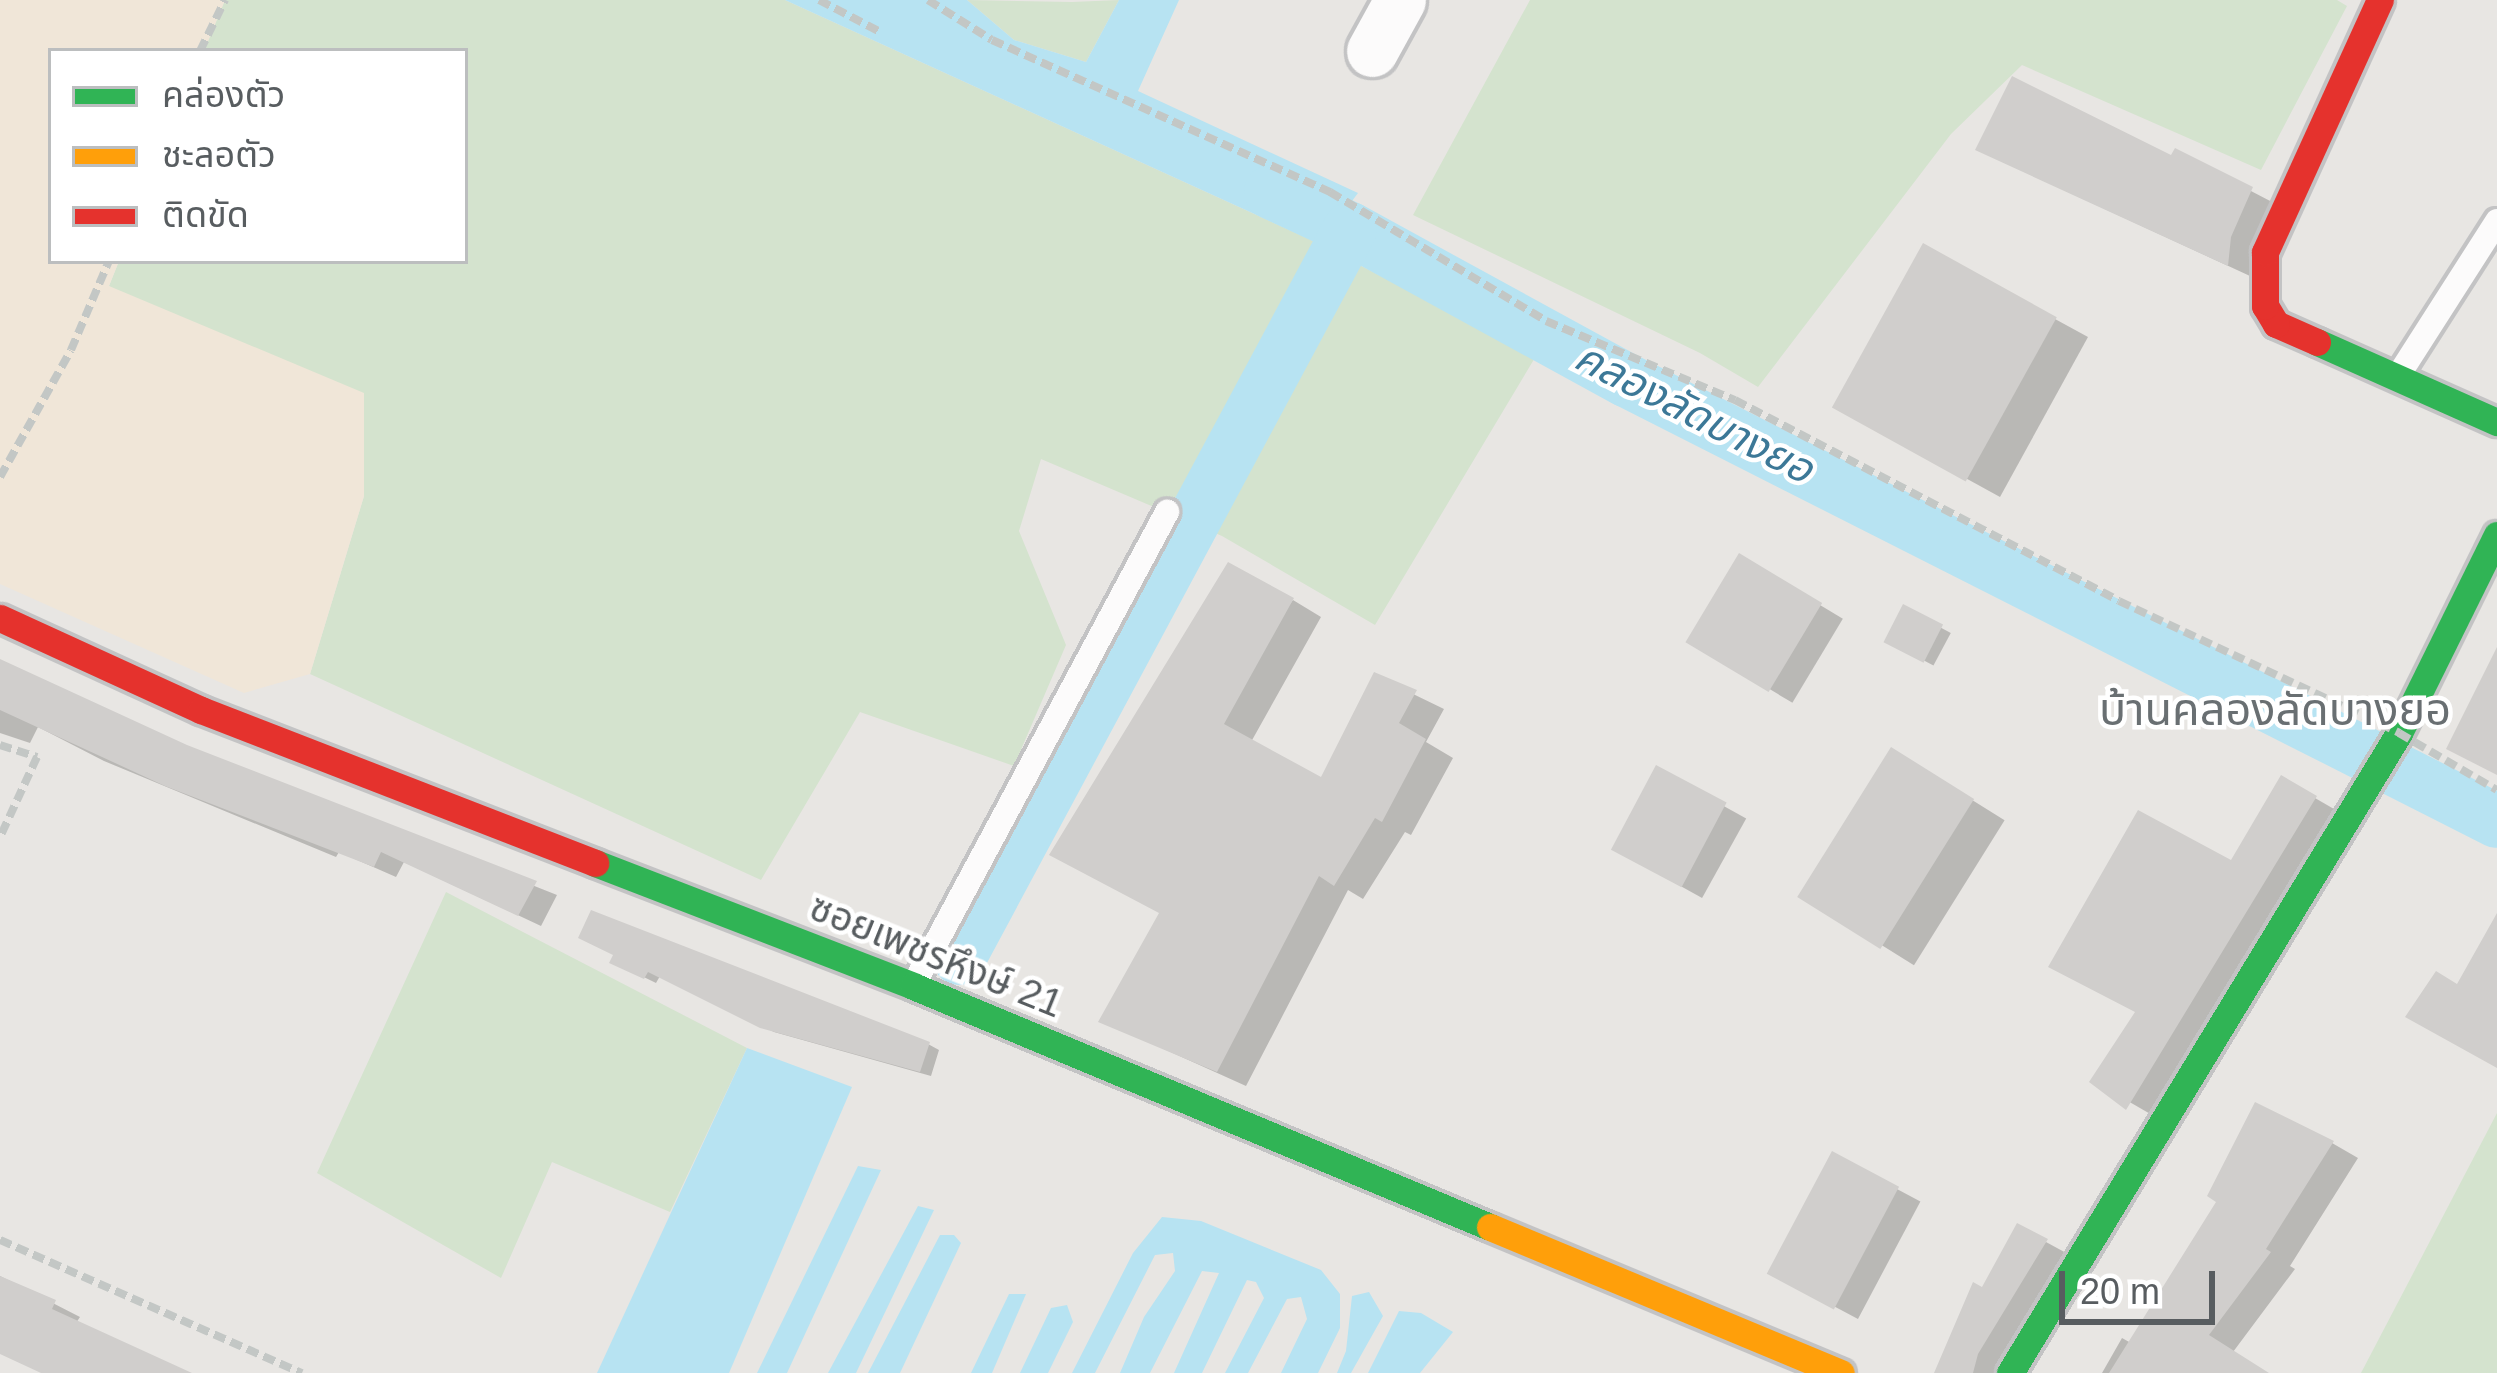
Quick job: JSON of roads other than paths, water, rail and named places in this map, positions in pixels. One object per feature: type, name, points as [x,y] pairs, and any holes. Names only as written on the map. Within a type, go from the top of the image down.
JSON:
[{"type":"street","points":[[1372,52],[1400,0]]},
{"type":"street","points":[[2380,0],[2265,252],[2261,278],[2265,306],[2276,324],[2497,422]]},
{"type":"street","points":[[2010,1373],[2395,738],[2497,535]]},
{"type":"street","name":"ซอยเพชรหึงษ์ 21","points":[[0,618],[201,710],[913,986],[1841,1373]]},
{"type":"lane","points":[[2397,378],[2497,221]]},
{"type":"lane","points":[[913,986],[1167,512]]},
{"type":"water","points":[[785,0],[967,0],[1014,40],[1086,62],[1119,0],[1179,0],[1138,91],[1358,193],[1320,244]]},
{"type":"water","points":[[747,1048],[852,1087],[729,1373],[597,1373]]},
{"type":"water","points":[[858,1166],[881,1170],[787,1373],[757,1373]]},
{"type":"water","points":[[918,1206],[934,1210],[856,1373],[828,1373]]},
{"type":"water","points":[[1162,1217],[1201,1221],[1321,1270],[1340,1294],[1340,1328],[1318,1373],[1281,1373],[1307,1319],[1301,1297],[1287,1299],[1248,1373],[1225,1373],[1264,1298],[1256,1282],[1247,1280],[1202,1373],[1174,1373],[1219,1273],[1202,1271],[1150,1373],[1120,1373],[1144,1317],[1175,1271],[1173,1253],[1155,1255],[1095,1373],[1072,1373],[1133,1253]]},
{"type":"water","points":[[940,1235],[954,1235],[961,1243],[900,1373],[868,1373]]},
{"type":"water","points":[[1369,1292],[1383,1316],[1351,1373],[1337,1373],[1346,1351],[1352,1296]]},
{"type":"water","points":[[1009,1294],[1026,1294],[992,1373],[971,1373]]},
{"type":"water","points":[[1067,1305],[1073,1322],[1048,1373],[1020,1373],[1051,1308]]},
{"type":"water","points":[[1399,1311],[1421,1313],[1453,1332],[1420,1373],[1368,1373]]},
{"type":"waterway","name":"คลองลัดบางยอ","points":[[1271,192],[1350,229],[1626,380],[2497,821]]},
{"type":"waterway","points":[[959,958],[1350,229]]},
{"type":"district","name":"บ้านคลองลัดบางยอ","points":[[2275,710]]}]
